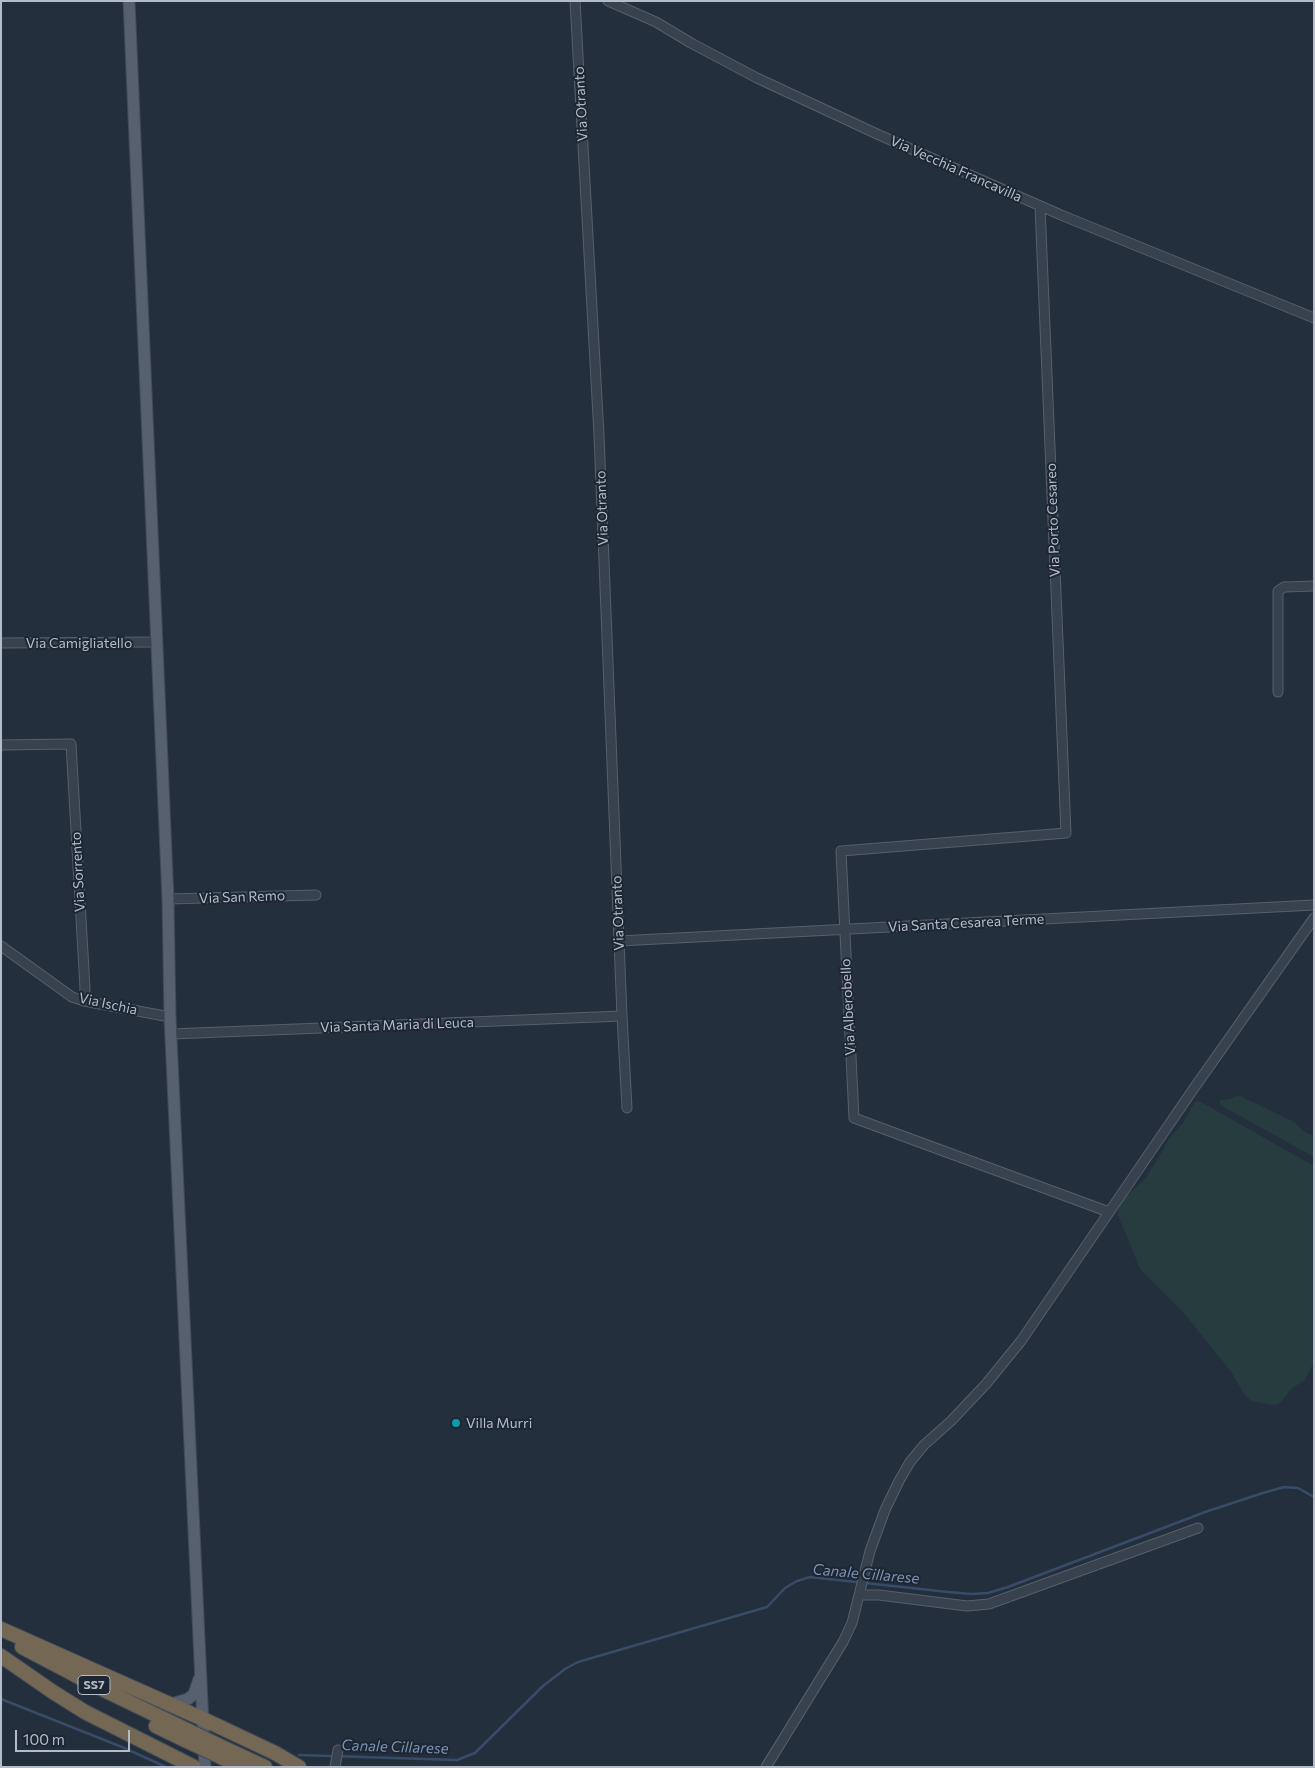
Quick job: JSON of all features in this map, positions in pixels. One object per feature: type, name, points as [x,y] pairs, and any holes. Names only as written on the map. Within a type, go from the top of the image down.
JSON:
[{"type":"highway","points":[[1,1629],[171,1704],[275,1753],[298,1767]]},
{"type":"highway","name":"SS7","points":[[1,1636],[188,1736]]},
{"type":"highway","name":"SS7","points":[[1,1648],[222,1752],[265,1767]]},
{"type":"highway","points":[[1,1656],[85,1712],[194,1767]]},
{"type":"highway","name":"SS7","points":[[222,1752],[241,1767]]},
{"type":"main road","points":[[129,1],[168,899],[170,1017],[205,1767]]},
{"type":"main road","points":[[171,1704],[188,1699],[194,1694],[201,1673]]},
{"type":"street","name":"Via Otranto","points":[[575,1],[599,435],[627,1108]]},
{"type":"street","name":"Via Vecchia Francavilla","points":[[608,1],[656,22],[691,43],[809,103],[1040,206],[1314,318]]},
{"type":"street","name":"Via Porto Cesareo","points":[[1040,206],[1066,833]]},
{"type":"street","points":[[1278,692],[1278,592],[1284,586],[1314,586]]},
{"type":"street","name":"Via Camigliatello","points":[[1,643],[157,642]]},
{"type":"street","name":"Via Sorrento","points":[[1,745],[71,744],[82,929],[84,1001]]},
{"type":"street","name":"Via Alberobello","points":[[1066,833],[841,850],[854,1118],[1109,1212]]},
{"type":"street","name":"Via San Remo","points":[[168,899],[316,895]]},
{"type":"street","name":"Via Santa Cesarea Terme","points":[[619,942],[1314,905]]},
{"type":"street","points":[[766,1767],[843,1642],[852,1623],[870,1551],[885,1510],[910,1462],[924,1445],[951,1420],[1003,1365],[1021,1341],[1314,918]]},
{"type":"street","name":"Via Ischia","points":[[1,946],[72,997],[84,1001],[170,1017]]},
{"type":"street","name":"Via Santa Maria di Leuca","points":[[171,1034],[622,1016]]},
{"type":"street","points":[[860,1595],[879,1595],[967,1606],[989,1604],[1198,1528]]},
{"type":"street","points":[[335,1766],[338,1750]]},
{"type":"green space","points":[[1238,1095],[1294,1122],[1306,1133],[1314,1136],[1314,1157],[1220,1105],[1220,1100],[1230,1099]]},
{"type":"green space","points":[[1199,1101],[1314,1166],[1314,1362],[1304,1381],[1292,1388],[1281,1402],[1275,1405],[1251,1401],[1243,1393],[1232,1373],[1183,1312],[1140,1269],[1118,1215],[1121,1201],[1145,1179],[1168,1140],[1184,1122],[1194,1103]]},
{"type":"waterway","name":"Canale Cillarese","points":[[299,1755],[457,1760],[475,1753],[543,1686],[565,1669],[578,1662],[767,1607],[785,1588],[797,1581],[810,1577],[948,1592],[988,1593],[1208,1511],[1263,1493],[1284,1487],[1298,1488],[1314,1497]]},
{"type":"waterway","name":"Canale Cillarese","points":[[1,1699],[122,1747],[166,1767]]},
{"type":"place","name":"Villa Murri","points":[[456,1423]]}]
